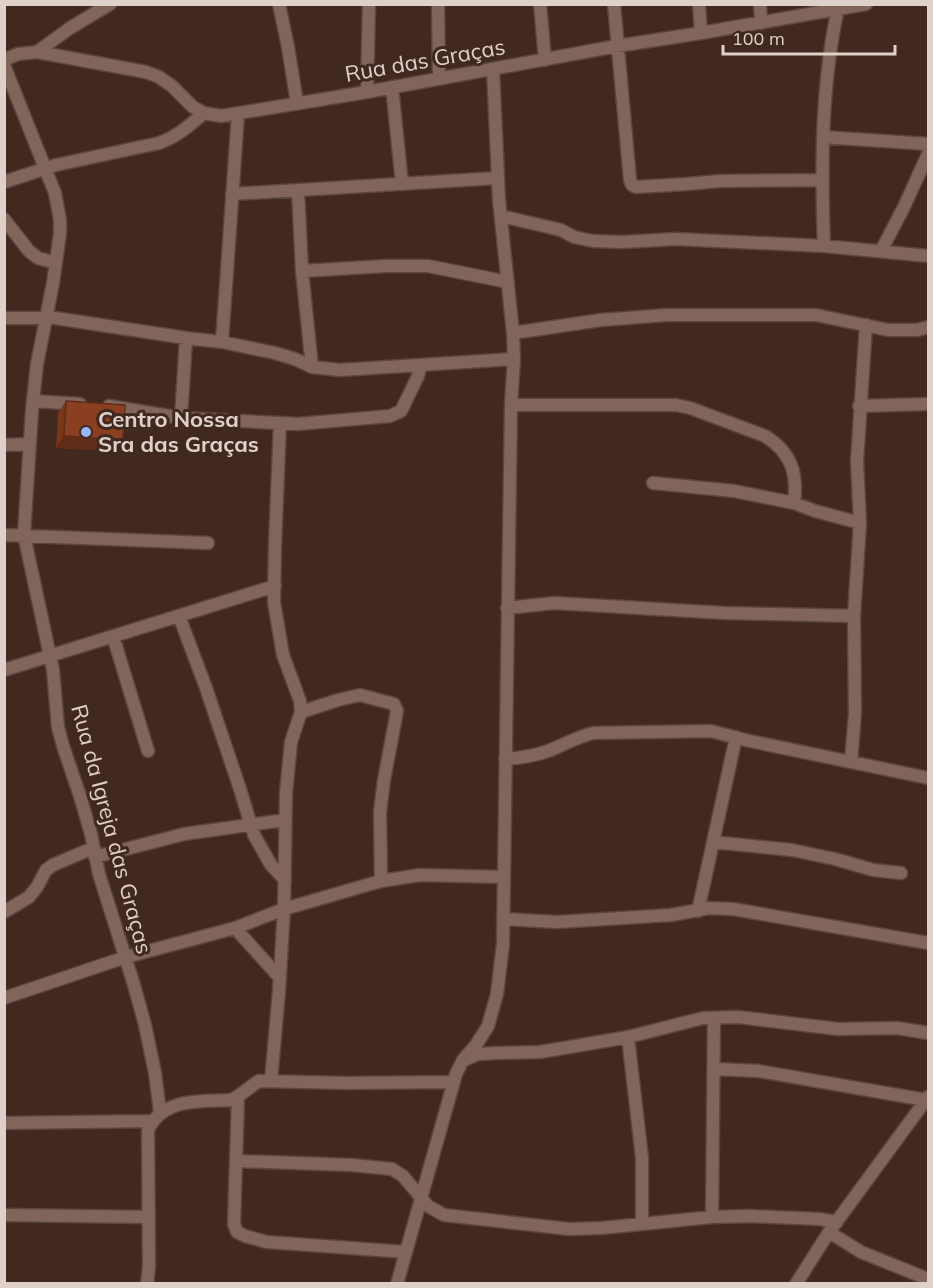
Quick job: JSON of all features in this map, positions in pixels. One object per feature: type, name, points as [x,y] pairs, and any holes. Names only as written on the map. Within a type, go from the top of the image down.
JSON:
[{"type":"street","points":[[37,52],[70,28],[110,4]]},
{"type":"street","points":[[279,4],[297,104]]},
{"type":"street","points":[[367,92],[369,4]]},
{"type":"street","points":[[438,4],[439,79]]},
{"type":"street","points":[[540,4],[545,60]]},
{"type":"street","points":[[614,4],[616,46],[632,185],[636,187],[720,181],[822,180]]},
{"type":"street","points":[[699,4],[700,33]]},
{"type":"street","points":[[760,4],[761,23]]},
{"type":"street","name":"Rua das Graças","points":[[204,113],[221,116],[238,114],[616,46],[761,23],[838,7],[866,4]]},
{"type":"street","points":[[824,246],[823,137],[826,89],[838,7]]},
{"type":"street","points":[[4,60],[18,54],[37,52],[146,72],[172,86],[193,107],[204,113],[175,136],[159,143],[46,168],[4,182]]},
{"type":"street","name":"Rua da Igreja das Graças","points":[[4,65],[46,168],[55,193],[59,214],[60,233],[56,263],[37,364],[33,400],[24,535],[53,670],[58,727],[80,796],[99,874],[126,957],[150,1047],[156,1117],[148,1130],[147,1145],[149,1267],[147,1284]]},
{"type":"street","points":[[397,1284],[454,1082],[463,1060],[488,1026],[497,994],[503,944],[513,333],[501,216],[492,69]]},
{"type":"street","points":[[392,87],[402,183]]},
{"type":"street","points":[[222,342],[238,114]]},
{"type":"street","points":[[823,137],[928,144]]},
{"type":"street","points":[[881,251],[928,154]]},
{"type":"street","points":[[232,194],[498,178]]},
{"type":"street","points":[[298,190],[302,271],[312,367]]},
{"type":"street","points":[[501,216],[551,227],[574,237],[594,241],[676,239],[824,246],[928,256]]},
{"type":"street","points":[[4,219],[29,251],[38,258],[56,263]]},
{"type":"street","points":[[302,271],[428,266],[508,282]]},
{"type":"street","points":[[513,333],[601,320],[667,315],[816,315],[888,330],[917,330],[928,327]]},
{"type":"street","points":[[4,318],[55,318],[222,342],[275,353],[312,367],[340,370],[513,359]]},
{"type":"street","points":[[851,762],[855,713],[854,616],[860,523],[856,461],[866,325]]},
{"type":"street","points":[[181,418],[186,338]]},
{"type":"street","points":[[33,400],[117,407],[181,418],[298,424],[390,416],[401,411],[421,365]]},
{"type":"street","points":[[859,406],[928,404]]},
{"type":"street","points":[[511,405],[676,405],[699,411],[765,436],[776,443],[789,460],[794,473],[794,503]]},
{"type":"street","points":[[271,1081],[284,909],[286,793],[291,742],[301,712],[300,701],[283,655],[274,602],[280,423]]},
{"type":"street","points":[[4,445],[30,444]]},
{"type":"street","points":[[653,483],[734,491],[794,503],[860,523]]},
{"type":"street","points":[[4,535],[208,543]]},
{"type":"street","points":[[4,670],[274,586]]},
{"type":"street","points":[[507,608],[554,603],[724,613],[854,616]]},
{"type":"street","points":[[179,616],[205,685],[250,824],[271,865],[285,880]]},
{"type":"street","points":[[113,636],[148,751]]},
{"type":"street","points":[[301,712],[338,699],[360,695],[394,704],[397,711],[380,812],[381,881]]},
{"type":"street","points":[[505,759],[549,750],[592,733],[699,730],[928,778]]},
{"type":"street","points":[[698,911],[736,737]]},
{"type":"street","points":[[4,912],[29,897],[46,870],[53,865],[94,853],[184,834],[285,820]]},
{"type":"street","points":[[713,842],[792,850],[873,870],[901,873]]},
{"type":"street","points":[[4,998],[126,957],[235,928],[284,909],[381,881],[420,875],[504,877]]},
{"type":"street","points":[[503,919],[557,922],[671,915],[709,908],[733,909],[928,943]]},
{"type":"street","points":[[235,928],[280,978]]},
{"type":"street","points":[[463,1060],[478,1054],[540,1052],[628,1037],[714,1017],[738,1017],[838,1029],[897,1028],[928,1033]]},
{"type":"street","points":[[712,1217],[714,1017]]},
{"type":"street","points":[[628,1037],[642,1158],[642,1223]]},
{"type":"street","points":[[714,1070],[759,1071],[927,1099],[833,1227],[796,1284]]},
{"type":"street","points":[[4,1123],[156,1117],[176,1104],[231,1100],[259,1081],[454,1082]]},
{"type":"street","points":[[238,1097],[234,1224],[240,1234],[267,1242],[406,1252]]},
{"type":"street","points":[[236,1161],[392,1170],[403,1176],[432,1210],[444,1215],[570,1229],[712,1217],[819,1219],[833,1227],[861,1252],[928,1280]]},
{"type":"street","points":[[4,1215],[148,1217]]},
{"type":"building","points":[[66,401],[125,405],[123,440],[64,436]]},
{"type":"place","name":"Centro Nossa Sra das Graças","points":[[86,432]]}]
